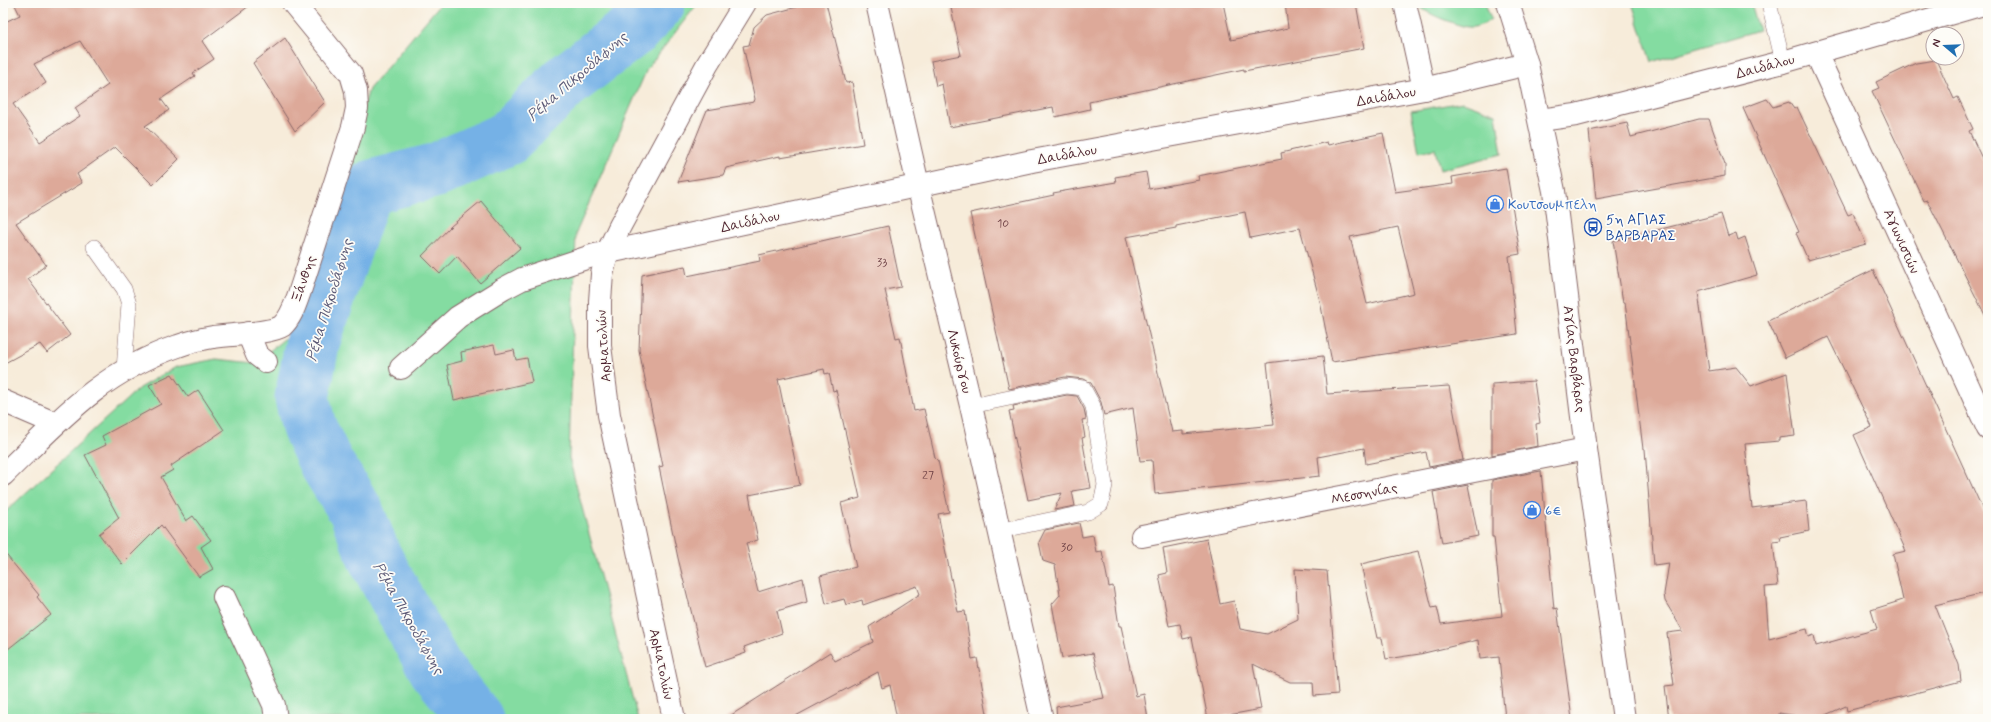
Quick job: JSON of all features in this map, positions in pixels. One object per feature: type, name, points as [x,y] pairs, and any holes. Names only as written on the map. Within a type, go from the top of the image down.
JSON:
[{"type":"street","name":"Ξάνθης","points":[[3,475],[54,423],[96,388],[124,370],[161,353],[188,343],[214,337],[279,328],[290,316],[299,294],[351,135],[357,108],[356,91],[351,74],[293,3]]},
{"type":"street","name":"Αρματολών","points":[[674,719],[609,415],[600,346],[600,301],[602,274],[608,251],[707,65],[745,3]]},
{"type":"street","name":"Λυκούργου","points":[[877,3],[1042,719]]},
{"type":"street","points":[[1404,3],[1424,89]]},
{"type":"street","name":"Αγίας Βαρβάρας","points":[[1508,3],[1527,64],[1554,191],[1586,449],[1624,719]]},
{"type":"street","name":"Δαιδάλου","points":[[1540,120],[1576,114],[1784,62],[1987,3]]},
{"type":"street","name":"Αγωνιστών","points":[[1816,53],[1988,429]]},
{"type":"street","name":"Δαιδάλου","points":[[400,368],[458,317],[503,289],[522,279],[608,251],[1032,161],[1424,89],[1527,64]]},
{"type":"street","points":[[248,333],[257,355],[266,362]]},
{"type":"street","points":[[3,401],[54,423]]},
{"type":"street","name":"Μεσσηνίας","points":[[1142,536],[1586,449]]},
{"type":"street","points":[[224,597],[274,705],[276,719]]},
{"type":"lane","points":[[1769,3],[1784,62]]},
{"type":"lane","points":[[94,247],[124,289],[128,304],[124,370]]},
{"type":"lane","points":[[971,406],[1067,386],[1083,388],[1092,406],[1105,485],[1101,504],[1088,512],[998,531]]},
{"type":"green space","points":[[441,3],[698,3],[647,69],[576,233],[569,458],[638,719],[3,719],[3,514],[139,388],[176,367],[216,359],[255,363],[290,334],[344,172],[369,89]]},
{"type":"green space","points":[[1417,3],[1485,3],[1491,19],[1477,26],[1463,26],[1432,14],[1420,7]]},
{"type":"green space","points":[[1632,3],[1751,3],[1759,30],[1651,62]]},
{"type":"green space","points":[[1463,102],[1496,114],[1502,154],[1440,170],[1435,149],[1419,152],[1411,111]]},
{"type":"building","points":[[14,3],[253,3],[202,41],[214,59],[193,73],[195,76],[161,99],[169,110],[145,126],[179,159],[153,185],[115,147],[77,174],[82,183],[16,223],[46,265],[28,279],[70,335],[47,353],[40,344],[3,364],[3,23],[20,15]],"holes":[[[80,41],[108,85],[75,108],[80,116],[40,142],[13,104],[46,83],[34,64]]]},
{"type":"building","points":[[796,3],[826,3],[846,83],[852,82],[863,144],[780,158],[780,156],[726,168],[723,175],[678,182],[707,110],[754,102],[755,99],[743,46],[749,45],[754,27],[767,15],[797,7]]},
{"type":"building","points":[[950,3],[1223,3],[1231,40],[1288,28],[1285,3],[1356,3],[1364,48],[1244,71],[1244,69],[1089,102],[1090,109],[1055,117],[1053,107],[950,127],[942,84],[936,86],[931,61],[961,55]]},
{"type":"building","points":[[285,38],[325,102],[295,131],[253,63]]},
{"type":"building","points":[[1925,62],[1925,66],[1939,66],[1954,99],[1958,97],[1973,129],[1969,131],[1988,171],[1988,321],[1927,200],[1924,201],[1872,91],[1879,88],[1876,82],[1916,63]]},
{"type":"building","points":[[1767,99],[1773,107],[1789,102],[1794,109],[1797,107],[1848,215],[1853,213],[1866,244],[1808,260],[1796,233],[1799,232],[1743,108]]},
{"type":"building","points":[[1699,119],[1709,119],[1725,164],[1725,176],[1596,199],[1589,131],[1627,123],[1631,137]]},
{"type":"building","points":[[1383,133],[1395,192],[1453,184],[1452,177],[1506,168],[1520,254],[1509,256],[1517,334],[1332,362],[1320,301],[1300,228],[1250,238],[1245,212],[1176,226],[1176,228],[1126,237],[1172,432],[1183,431],[1183,434],[1274,425],[1267,363],[1323,356],[1327,394],[1449,386],[1463,460],[1429,467],[1426,452],[1366,464],[1364,448],[1318,457],[1320,476],[1155,494],[1152,460],[1140,461],[1133,408],[1104,415],[1101,402],[1091,383],[1084,379],[1065,377],[1009,389],[970,213],[1054,195],[1053,193],[1116,182],[1115,177],[1146,172],[1149,189],[1199,180],[1198,176],[1282,159],[1281,153],[1327,142],[1328,145]],"holes":[[[1398,227],[1414,293],[1367,304],[1350,237]]]},
{"type":"building","points":[[481,201],[520,248],[480,283],[457,256],[440,274],[422,256],[451,226]]},
{"type":"building","points":[[1721,214],[1728,236],[1736,233],[1738,240],[1745,237],[1757,275],[1698,292],[1709,371],[1736,367],[1751,386],[1787,373],[1795,436],[1779,438],[1779,441],[1745,444],[1752,508],[1806,501],[1809,531],[1780,537],[1781,541],[1773,542],[1778,586],[1765,587],[1769,639],[1807,629],[1809,637],[1814,635],[1816,646],[1877,629],[1871,610],[1903,600],[1893,554],[1906,551],[1854,435],[1872,427],[1828,337],[1785,358],[1768,321],[1873,270],[1988,521],[1988,592],[1935,605],[1959,665],[1961,681],[1847,711],[1846,706],[1816,719],[1779,713],[1780,719],[1669,719],[1665,686],[1674,685],[1667,633],[1683,631],[1665,601],[1664,594],[1669,563],[1654,565],[1645,449],[1643,449],[1625,302],[1623,302],[1613,241]]},
{"type":"building","points":[[888,226],[901,287],[885,290],[896,338],[900,337],[914,411],[924,409],[935,458],[938,461],[949,512],[938,514],[958,612],[965,611],[972,659],[977,658],[988,719],[897,719],[890,685],[882,688],[878,672],[790,719],[725,719],[830,652],[835,661],[873,642],[869,627],[920,594],[917,586],[863,605],[862,600],[846,605],[844,599],[826,604],[820,576],[856,567],[841,503],[860,498],[836,390],[833,391],[829,373],[825,374],[824,369],[778,379],[800,485],[749,495],[758,540],[746,543],[758,592],[803,578],[807,602],[777,611],[782,633],[744,647],[746,653],[705,667],[678,558],[659,467],[663,466],[639,350],[642,275],[685,266],[687,276],[760,261],[759,255]]},
{"type":"building","points":[[494,345],[496,354],[514,350],[516,360],[527,358],[532,382],[454,400],[447,365],[462,361],[461,352]]},
{"type":"building","points":[[172,374],[188,397],[198,390],[224,430],[171,466],[173,470],[161,477],[186,521],[193,516],[211,540],[201,547],[213,569],[199,577],[161,525],[122,564],[99,534],[119,518],[85,455],[106,445],[102,436],[161,404],[149,385]]},
{"type":"building","points":[[1534,381],[1540,423],[1536,424],[1538,446],[1492,455],[1492,384]]},
{"type":"building","points":[[1067,395],[1077,396],[1084,409],[1086,419],[1082,420],[1085,437],[1082,438],[1091,488],[1072,491],[1075,506],[1054,510],[1062,493],[1028,500],[1009,411],[1014,410],[1013,406]]},
{"type":"building","points":[[1541,471],[1554,609],[1557,608],[1572,719],[1505,719],[1499,657],[1480,659],[1478,640],[1420,654],[1386,659],[1382,638],[1377,638],[1361,564],[1418,551],[1432,608],[1437,607],[1441,624],[1502,616],[1494,537],[1492,537],[1492,480]]},
{"type":"building","points":[[1468,485],[1478,536],[1442,543],[1433,492]]},
{"type":"building","points":[[1079,523],[1082,537],[1093,535],[1096,552],[1102,551],[1109,587],[1113,586],[1119,626],[1121,626],[1136,696],[1144,694],[1148,719],[1057,719],[1056,707],[1104,698],[1093,653],[1062,658],[1052,604],[1060,595],[1055,565],[1043,561],[1039,542],[1045,530]]},
{"type":"building","points":[[1207,539],[1220,604],[1234,601],[1240,629],[1267,634],[1298,619],[1295,569],[1327,571],[1338,694],[1314,696],[1313,682],[1290,682],[1253,664],[1261,709],[1208,719],[1192,637],[1183,639],[1180,624],[1169,626],[1159,575],[1167,573],[1163,548]]},
{"type":"building","points":[[3,551],[39,595],[37,597],[51,615],[3,653]]},
{"type":"waterway","name":"Ρέμα Πικροδάφνης","points":[[476,719],[436,669],[374,556],[356,511],[326,463],[309,427],[302,398],[313,340],[361,202],[372,187],[437,170],[508,138],[564,83],[635,28],[658,3]]},
{"type":"place","name":"Κουτσουμπελη","points":[[1495,204]]},
{"type":"place","name":"5η ΑΓΙΑΣ ΒΑΡΒΑΡΑΣ","points":[[1593,227]]},
{"type":"place","name":"6€","points":[[1532,510]]}]
